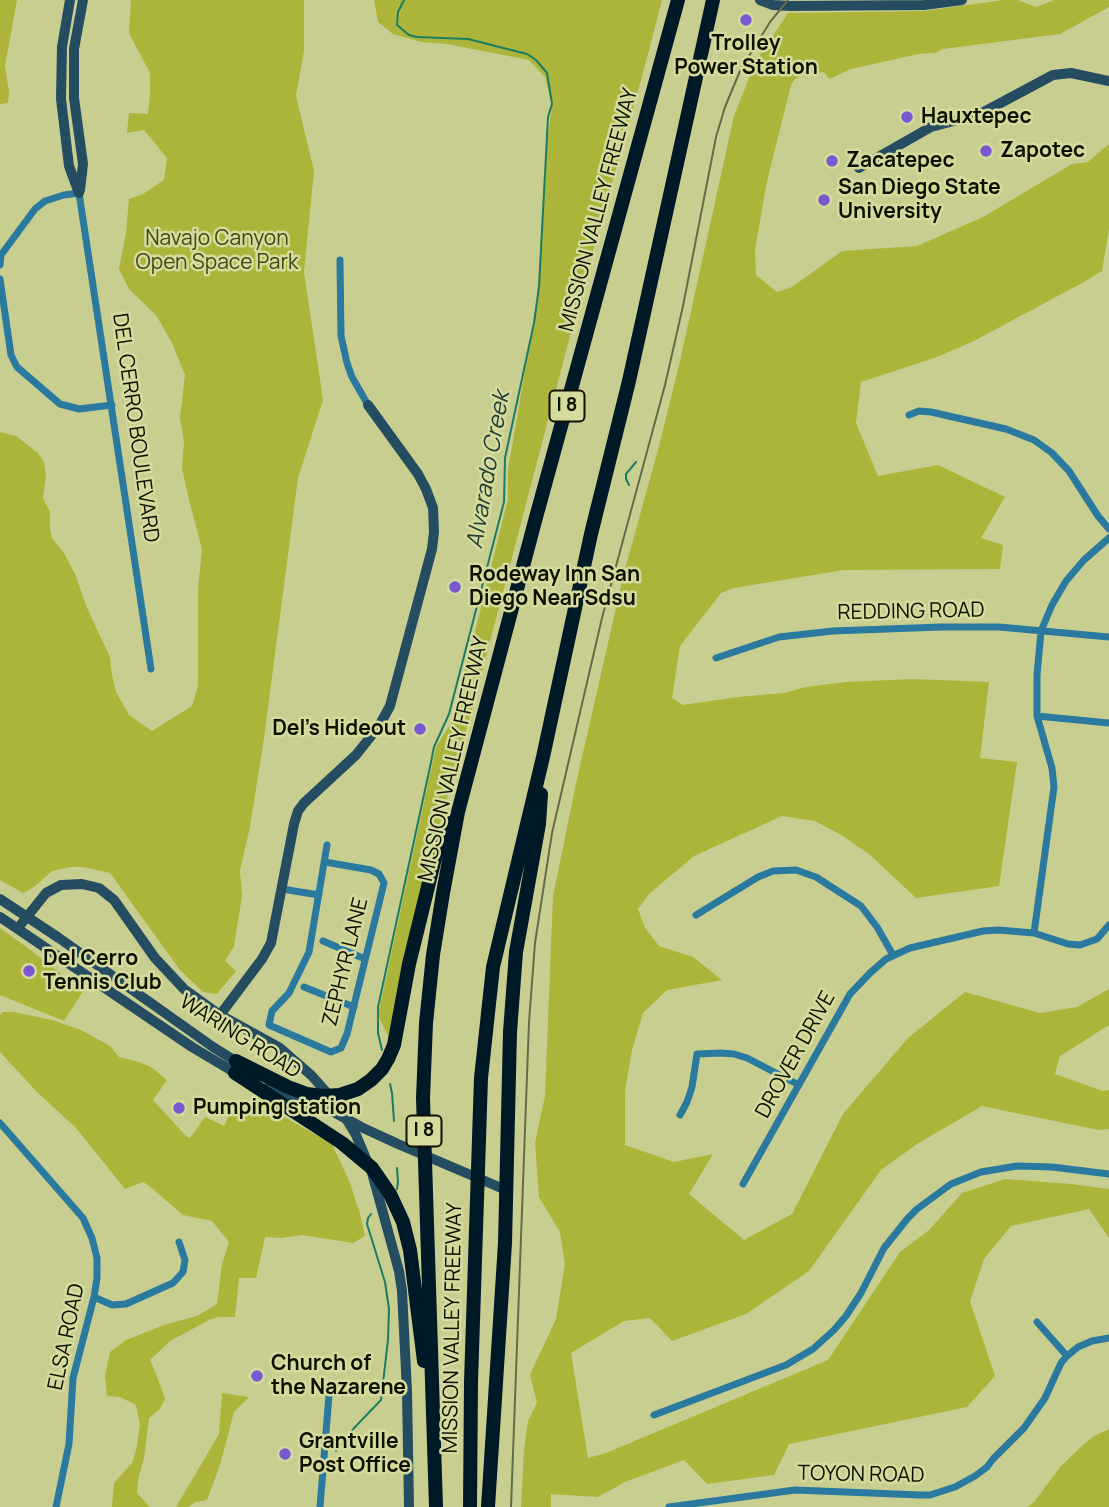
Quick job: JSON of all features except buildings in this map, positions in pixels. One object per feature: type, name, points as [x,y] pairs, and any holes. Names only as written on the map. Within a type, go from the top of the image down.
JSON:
[{"type":"highway","name":"MISSION VALLEY FREEWAY","points":[[436,1507],[424,1146],[426,1023],[433,954],[458,812],[678,0]]},
{"type":"highway","name":"MISSION VALLEY FREEWAY","points":[[470,1507],[471,1382],[481,1078],[493,967],[543,757],[591,534],[629,381],[713,0]]},
{"type":"highway","points":[[488,1507],[495,1378],[500,1338],[510,1032],[516,953],[539,824],[543,757]]},
{"type":"highway","points":[[235,1067],[307,1094],[323,1096],[340,1095],[358,1089],[382,1069],[394,1045],[409,964],[438,846],[458,812]]},
{"type":"highway","points":[[235,1067],[342,1143],[372,1168],[390,1194],[403,1222],[410,1250],[435,1453]]},
{"type":"street","name":"DEL CERRO BOULEVARD","points":[[70,0],[62,47],[61,99],[69,166],[79,193],[151,669]]},
{"type":"street","name":"DEL CERRO BOULEVARD","points":[[79,193],[83,164],[74,99],[74,48],[83,0]]},
{"type":"street","points":[[760,0],[773,5],[790,6],[924,5],[962,0]]},
{"type":"street","points":[[859,168],[931,127],[980,114],[1053,75],[1071,73],[1109,81]]},
{"type":"street","points":[[0,265],[1,255],[35,209],[45,201],[79,193]]},
{"type":"street","points":[[220,1014],[271,943],[298,811],[356,755],[380,726],[390,706],[432,549],[433,508],[426,489],[368,405],[346,363],[341,336],[340,260]]},
{"type":"street","points":[[0,278],[2,313],[10,355],[17,367],[60,404],[79,409],[112,405]]},
{"type":"street","points":[[909,415],[919,411],[931,412],[1006,429],[1034,440],[1052,453],[1069,471],[1109,529]]},
{"type":"street","points":[[1034,933],[1054,787],[1052,768],[1037,716],[1041,631],[1066,581],[1084,560],[1109,538]]},
{"type":"street","name":"REDDING ROAD","points":[[716,658],[779,637],[833,631],[941,626],[999,627],[1109,637]]},
{"type":"street","points":[[1037,716],[1109,723]]},
{"type":"street","points":[[282,889],[320,895],[327,845]]},
{"type":"street","name":"ZEPHYR LANE","points":[[320,895],[309,953],[289,993],[272,1011],[269,1025],[331,1052],[341,1048],[347,1034],[384,883],[379,874],[371,870],[325,862]]},
{"type":"street","points":[[696,915],[758,877],[781,870],[796,870],[816,877],[861,906],[893,955]]},
{"type":"street","points":[[18,928],[46,893],[61,885],[82,884],[99,888],[114,900],[155,958],[184,989],[220,1014],[280,1048],[311,1075],[337,1104],[356,1135],[372,1173],[399,1271],[407,1391],[409,1507]]},
{"type":"street","name":"WARING ROAD","points":[[0,899],[213,1047],[235,1067]]},
{"type":"street","name":"WARING ROAD","points":[[0,917],[192,1047],[398,1144],[506,1190]]},
{"type":"street","name":"DROVER DRIVE","points":[[743,1184],[850,994],[870,972],[893,955],[911,948],[998,930],[1034,933],[1074,945],[1086,944],[1097,939],[1109,925]]},
{"type":"street","points":[[323,941],[365,959]]},
{"type":"street","points":[[304,987],[354,1007]]},
{"type":"street","points":[[680,1115],[692,1087],[697,1054],[734,1054],[799,1085]]},
{"type":"street","name":"ELSA ROAD","points":[[0,1123],[83,1218],[97,1258],[94,1297],[73,1378],[69,1444],[56,1507]]},
{"type":"street","points":[[654,1415],[786,1365],[813,1349],[846,1316],[862,1293],[884,1248],[908,1219],[951,1184],[981,1172],[1017,1166],[1109,1174]]},
{"type":"street","points":[[94,1297],[112,1305],[127,1304],[173,1283],[183,1272],[185,1260],[179,1242]]},
{"type":"street","points":[[1037,1322],[1067,1356],[1078,1347],[1109,1338]]},
{"type":"street","name":"TOYON ROAD","points":[[669,1507],[795,1490],[930,1495],[955,1487],[987,1467],[1024,1428],[1045,1398],[1067,1356]]},
{"type":"street","points":[[320,1507],[329,1395]]},
{"type":"green space","points":[[0,0],[17,0],[5,66],[8,103],[0,104]]},
{"type":"green space","name":"Navajo Canyon Open Space Park","points":[[131,0],[304,0],[304,51],[296,96],[314,171],[304,272],[323,400],[298,478],[264,738],[240,871],[242,896],[234,946],[225,961],[236,971],[217,994],[203,992],[180,970],[110,873],[83,867],[52,871],[23,893],[0,880],[0,432],[16,436],[38,453],[44,462],[46,476],[43,498],[50,512],[52,538],[75,574],[87,608],[110,657],[116,692],[129,715],[152,731],[192,706],[198,686],[198,589],[202,549],[182,468],[184,442],[180,418],[185,375],[172,343],[156,315],[129,289],[119,269],[129,199],[143,194],[164,180],[167,158],[144,130],[127,133],[129,113],[148,114],[150,94],[150,73],[129,33]]},
{"type":"green space","points":[[374,0],[662,0],[420,895],[389,1038],[378,1015],[436,747],[453,720],[508,499],[508,470],[537,300],[546,150],[552,104],[545,77],[529,60],[447,44],[421,42],[393,34],[378,22]]},
{"type":"green space","points":[[1018,0],[1036,7],[1054,0],[1109,0],[1109,7],[1060,34],[943,49],[935,53],[918,54],[851,69],[829,79],[824,72],[795,79],[791,85],[767,181],[755,250],[756,275],[777,292],[792,287],[842,251],[917,246],[983,217],[1072,164],[1088,162],[1109,144],[1109,229],[1102,271],[972,342],[937,357],[861,382],[856,423],[878,476],[938,465],[1005,497],[981,538],[1003,545],[1000,569],[844,570],[734,588],[721,593],[680,646],[672,698],[683,705],[784,693],[846,682],[912,679],[989,682],[980,758],[1017,762],[999,886],[916,898],[870,855],[843,836],[815,821],[782,816],[694,856],[649,894],[638,909],[645,928],[659,946],[693,957],[722,980],[667,990],[643,1013],[632,1050],[625,1091],[625,1145],[674,1162],[713,1154],[689,1194],[744,1240],[792,1214],[843,1114],[908,1038],[965,992],[1040,1013],[1077,1007],[1109,989],[1109,1025],[1060,1056],[1055,1074],[1103,1091],[1109,1090],[1109,1129],[1098,1130],[982,1106],[917,1144],[881,1170],[809,1271],[746,1314],[672,1341],[650,1318],[624,1321],[571,1353],[588,1458],[606,1453],[828,1360],[900,1252],[929,1230],[962,1193],[1005,1179],[1109,1189],[1109,1238],[1089,1209],[1011,1226],[984,1259],[970,1301],[995,1376],[967,1407],[789,1444],[774,1475],[707,1484],[684,1460],[625,1482],[598,1497],[551,1494],[551,1507],[521,1507],[528,1421],[537,1403],[530,1375],[556,1319],[565,1264],[560,1232],[539,1197],[535,1143],[545,1096],[553,896],[624,573],[680,361],[734,116],[755,63],[788,13],[924,11]]},
{"type":"green space","name":"Del Cerro Tennis Club","points":[[0,928],[83,991],[64,1021],[0,995]]},
{"type":"green space","points":[[3,1012],[52,1020],[81,1030],[110,1046],[119,1057],[151,1067],[167,1080],[153,1100],[190,1138],[205,1117],[224,1126],[230,1113],[246,1101],[286,1118],[332,1144],[350,1183],[360,1214],[365,1236],[353,1243],[302,1235],[265,1237],[256,1278],[239,1278],[235,1317],[211,1319],[170,1341],[150,1360],[165,1399],[159,1410],[149,1418],[138,1480],[137,1493],[150,1507],[112,1507],[114,1483],[132,1463],[140,1424],[136,1405],[120,1397],[107,1396],[105,1376],[110,1352],[126,1340],[197,1316],[217,1304],[222,1264],[229,1242],[212,1221],[183,1215],[143,1182],[125,1189],[76,1128],[37,1092],[0,1052],[0,1015]]},
{"type":"green space","points":[[222,1393],[249,1397],[234,1412],[220,1465],[207,1500],[188,1507],[176,1507],[219,1434]]},
{"type":"green space","points":[[1109,1429],[1109,1507],[1027,1507],[1034,1502],[1061,1466],[1083,1445]]},
{"type":"waterway","name":"Alvarado Creek","points":[[382,1050],[378,1033],[378,1007],[434,747],[449,714],[504,502],[505,458],[534,323],[539,287],[548,117],[552,104],[547,73],[536,60],[527,54],[468,39],[409,35],[397,25],[398,12],[404,0]]},
{"type":"waterway","points":[[629,485],[626,474],[636,462]]},
{"type":"waterway","name":"Alvarado Creek","points":[[390,1084],[394,1121]]},
{"type":"waterway","name":"Alvarado Creek","points":[[397,1168],[397,1189]]},
{"type":"waterway","name":"Alvarado Creek","points":[[336,1451],[381,1400],[389,1309],[385,1282],[367,1224],[371,1214]]},
{"type":"tram line","points":[[511,1507],[529,1022],[535,943],[552,833],[602,618],[665,385],[716,137],[740,71],[770,22],[788,0]]},
{"type":"place","name":"Trolley Power Station","points":[[746,20]]},
{"type":"place","name":"Hauxtepec","points":[[907,117]]},
{"type":"place","name":"Zapotec","points":[[986,151]]},
{"type":"place","name":"Zacatepec","points":[[832,161]]},
{"type":"place","name":"San Diego State University","points":[[824,200]]},
{"type":"place","name":"Rodeway Inn San Diego Near Sdsu","points":[[455,587]]},
{"type":"place","name":"Del’s Hideout","points":[[420,729]]},
{"type":"place","name":"Del Cerro Tennis Club","points":[[29,971]]},
{"type":"place","name":"Pumping station","points":[[179,1108]]},
{"type":"place","name":"Church of the Nazarene","points":[[257,1376]]},
{"type":"place","name":"Grantville Post Office","points":[[285,1454]]}]
